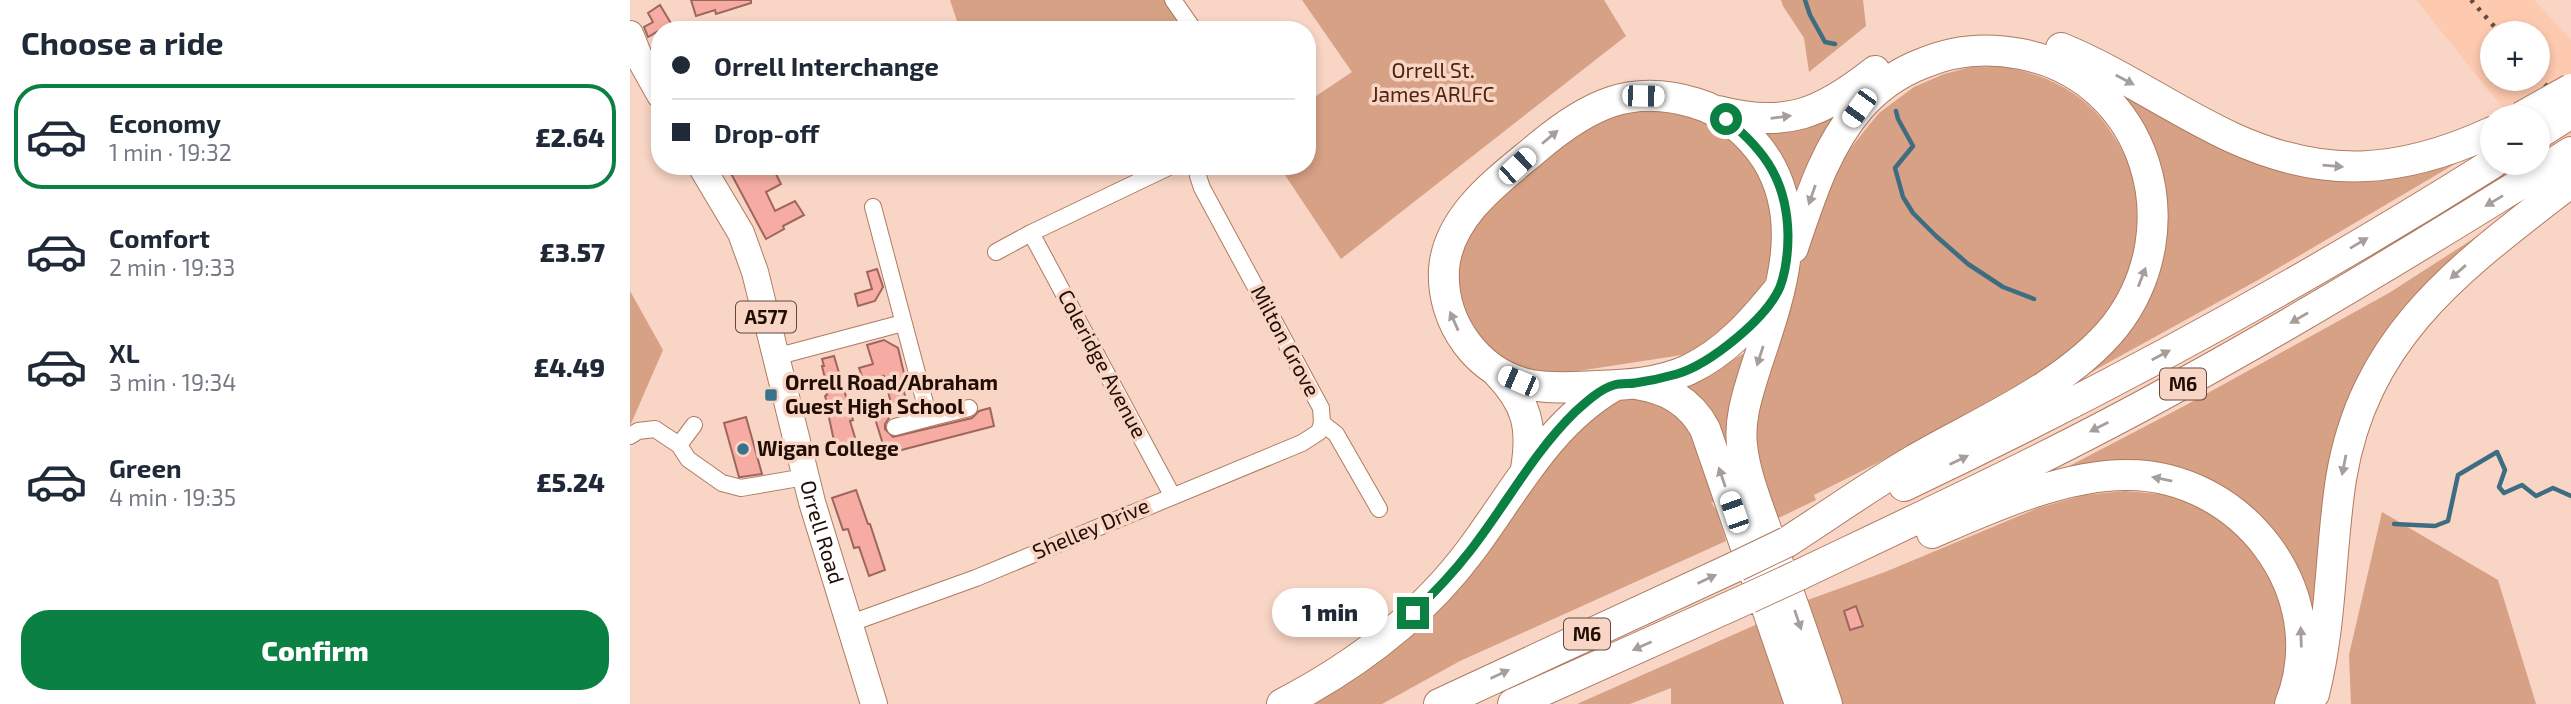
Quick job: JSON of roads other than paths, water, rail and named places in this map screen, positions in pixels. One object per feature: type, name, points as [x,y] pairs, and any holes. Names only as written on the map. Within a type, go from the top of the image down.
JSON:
[{"type":"highway","points":[[1527,469],[1529,425],[1522,407],[1497,372],[1465,342],[1446,302],[1444,287],[1448,247],[1457,226],[1472,207],[1562,127],[1595,107],[1627,97],[1658,96],[1681,99],[1732,115],[1767,119],[1805,113],[1829,104],[1908,50],[1948,37],[1986,33],[2031,38],[2054,45],[2231,137],[2287,157],[2317,164],[2370,167],[2398,164],[2428,158],[2480,137]]},
{"type":"highway","points":[[630,34],[640,61],[651,80]]},
{"type":"highway","name":"M6","points":[[1781,282],[1821,167],[1840,135],[1859,108],[1874,93],[1912,67],[1936,57],[1980,50],[2006,51],[2032,56],[2075,75],[2111,105],[2126,124],[2146,169],[2152,191],[2154,216],[2149,259],[2142,281],[2129,306],[2095,347],[2038,389],[1911,461],[1787,542]]},
{"type":"highway","points":[[2542,105],[2571,89]]},
{"type":"highway","points":[[1714,110],[1762,152],[1781,189],[1787,217],[1788,243],[1781,282],[1746,396],[1742,446],[1760,513],[1827,704]]},
{"type":"highway","points":[[2550,126],[2571,113]]},
{"type":"highway","name":"M6","points":[[1439,704],[1965,457],[2179,346],[2332,260],[2480,171]]},
{"type":"highway","name":"M6","points":[[1513,704],[1749,598],[1970,494],[2191,380],[2373,274],[2565,171]]},
{"type":"highway","name":"M6","points":[[2310,704],[2318,676],[2328,614],[2343,468],[2351,433],[2370,387],[2396,341],[2442,287],[2565,171]]},
{"type":"highway","name":"Orrell Road","points":[[706,175],[741,233],[755,272],[805,477],[874,704]]},
{"type":"highway","points":[[1282,704],[1362,657],[1431,596],[1471,551],[1527,469],[1574,414],[1595,396],[1623,384],[1678,374],[1715,355],[1753,322],[1781,282]]},
{"type":"highway","points":[[1497,372],[1518,381],[1546,387],[1623,384],[1655,387],[1673,394],[1689,407],[1705,429],[1800,704]]},
{"type":"highway","name":"M6","points":[[1798,575],[1913,541],[2041,490],[2108,475],[2168,480],[2204,493],[2236,513],[2263,540],[2285,571],[2297,607],[2302,644],[2297,682],[2290,704]]},
{"type":"street","points":[[1173,0],[1188,21]]},
{"type":"street","points":[[996,252],[1152,175]]},
{"type":"street","name":"Milton Grove","points":[[1198,175],[1202,188],[1321,408],[1324,416],[1322,423],[1336,434],[1379,509]]},
{"type":"street","points":[[873,207],[929,418]]},
{"type":"street","name":"Coleridge Avenue","points":[[1031,233],[1172,495]]},
{"type":"street","points":[[775,357],[903,323]]},
{"type":"street","points":[[895,427],[969,408]]},
{"type":"street","name":"Shelley Drive","points":[[851,623],[976,578],[1312,439],[1319,432],[1322,423]]},
{"type":"street","points":[[679,445],[694,425]]},
{"type":"street","points":[[630,436],[638,431],[655,429],[679,445],[688,459],[722,483],[741,488],[805,477]]},
{"type":"waterway","points":[[1805,0],[1825,42],[1835,44]]},
{"type":"waterway","points":[[1896,111],[1913,146],[1895,168],[1903,197],[1913,213],[1968,264],[2003,287],[2034,299]]},
{"type":"waterway","points":[[2394,524],[2435,526],[2448,521],[2458,475],[2497,452],[2505,470],[2499,487],[2504,493],[2522,485],[2536,496],[2553,488],[2571,496]]},
{"type":"railway","points":[[2471,0],[2489,21]]},
{"type":"railway","points":[[2550,90],[2571,114]]},
{"type":"place","name":"Orrell Road/Abraham Guest High School","points":[[771,395]]},
{"type":"place","name":"Wigan College","points":[[743,449]]},
{"type":"park label","name":"Orrell St. James ARLFC","points":[[1433,83]]}]
